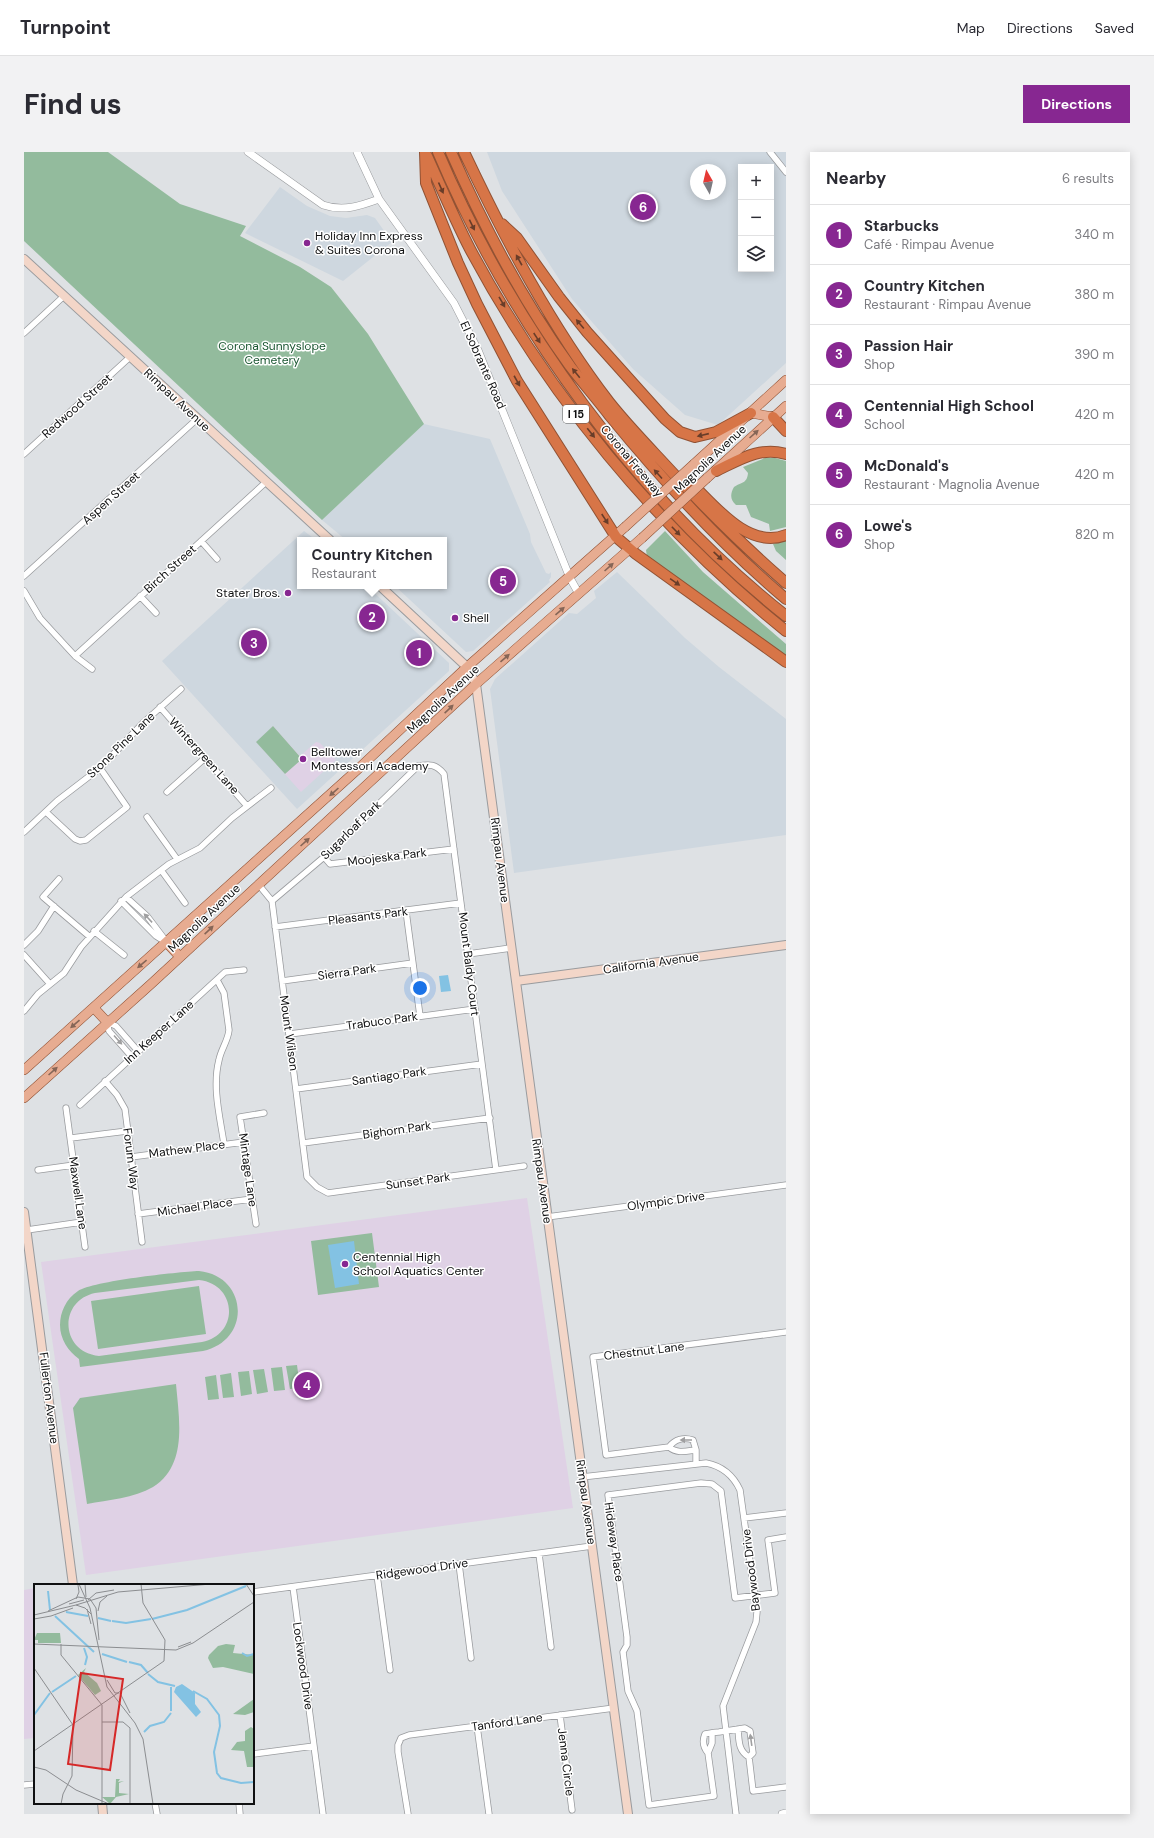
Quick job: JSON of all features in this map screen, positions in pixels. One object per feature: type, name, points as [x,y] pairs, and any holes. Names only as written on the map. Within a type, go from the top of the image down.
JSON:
[{"type":"highway","points":[[425,152],[426,183],[458,263],[477,304],[517,381],[616,537],[630,549],[786,662]]},
{"type":"highway","name":"Corona Freeway","points":[[425,152],[470,249],[520,333],[577,415],[636,489],[704,560],[786,630]]},
{"type":"highway","points":[[438,152],[460,201],[498,275],[566,382],[626,458],[687,526],[717,556],[786,616]]},
{"type":"highway","points":[[452,152],[476,208],[505,263],[570,366],[645,459],[701,521],[736,555],[786,599]]},
{"type":"highway","name":"Corona Freeway","points":[[464,152],[495,218],[549,312],[609,402],[651,449],[740,543],[786,583]]},
{"type":"highway","points":[[495,218],[517,238],[559,298],[587,332],[665,419],[680,432],[695,437],[716,432],[751,413]]},
{"type":"highway","points":[[773,417],[786,431]]},
{"type":"highway","points":[[651,449],[666,458],[730,521],[752,535],[771,537],[786,535]]},
{"type":"highway","points":[[716,471],[754,452],[775,450],[786,454]]},
{"type":"main road","name":"Rimpau Avenue","points":[[24,259],[327,537]]},
{"type":"main road","name":"Magnolia Avenue","points":[[24,1070],[167,943],[362,766],[467,667],[616,537],[786,380]]},
{"type":"main road","name":"Magnolia Avenue","points":[[24,1098],[376,778],[476,684],[630,549],[786,406]]},
{"type":"main road","name":"Magnolia Avenue","points":[[751,413],[773,417]]},
{"type":"main road","name":"Rimpau Avenue","points":[[383,589],[467,667],[476,684],[628,1814]]},
{"type":"main road","points":[[362,766],[376,778]]},
{"type":"main road","points":[[167,943],[180,956]]},
{"type":"main road","name":"California Avenue","points":[[516,981],[786,945]]},
{"type":"main road","points":[[94,1008],[107,1022]]},
{"type":"main road","name":"Fullerton Avenue","points":[[24,1212],[73,1584]]},
{"type":"main road","points":[[102,1804],[103,1814]]},
{"type":"street","points":[[248,152],[323,205],[332,208],[356,208],[379,199]]},
{"type":"street","name":"El Sobrante Road","points":[[357,152],[379,199],[454,303],[466,325],[478,350],[570,578],[579,594]]},
{"type":"street","points":[[770,152],[786,172]]},
{"type":"street","points":[[24,333],[64,296]]},
{"type":"street","name":"Redwood Street","points":[[24,454],[130,357]]},
{"type":"street","name":"Aspen Street","points":[[24,576],[197,419]]},
{"type":"street","name":"Birch Street","points":[[75,656],[266,482]]},
{"type":"street","points":[[201,541],[217,559]]},
{"type":"street","points":[[24,591],[40,618],[75,656],[92,669]]},
{"type":"street","points":[[140,596],[156,614]]},
{"type":"street","name":"Stone Pine Lane","points":[[24,832],[100,768],[181,689]]},
{"type":"street","name":"Wintergreen Lane","points":[[160,708],[247,806]]},
{"type":"street","points":[[167,792],[205,758]]},
{"type":"street","name":"Mount Baldy Court","points":[[431,764],[440,769],[444,774],[496,1170]]},
{"type":"street","name":"Sugarloaf Park","points":[[272,901],[324,857],[418,766],[431,764]]},
{"type":"street","points":[[46,812],[75,840],[86,840],[127,806],[100,768]]},
{"type":"street","points":[[24,1011],[38,994],[64,973],[94,931],[120,901],[177,859],[200,848],[247,806],[272,788]]},
{"type":"street","points":[[146,817],[177,859]]},
{"type":"street","name":"Moojeska Park","points":[[324,857],[330,864],[454,849]]},
{"type":"street","points":[[162,870],[185,903]]},
{"type":"street","points":[[59,878],[43,897],[90,937]]},
{"type":"street","points":[[258,884],[272,901]]},
{"type":"street","points":[[126,897],[147,916],[161,932],[167,943]]},
{"type":"street","points":[[120,901],[156,936],[167,943]]},
{"type":"street","name":"Mount Wilson","points":[[272,901],[307,1177],[314,1185]]},
{"type":"street","name":"Pleasants Park","points":[[275,927],[461,903]]},
{"type":"street","points":[[24,945],[38,931],[54,906]]},
{"type":"street","points":[[406,911],[420,1016]]},
{"type":"street","points":[[94,931],[124,955]]},
{"type":"street","points":[[468,954],[511,948]]},
{"type":"street","points":[[24,955],[50,984]]},
{"type":"street","name":"Sierra Park","points":[[282,980],[413,963]]},
{"type":"street","name":"Inn Keeper Lane","points":[[80,1105],[225,972],[244,970]]},
{"type":"street","points":[[217,980],[224,993],[229,1030],[229,1036],[218,1060],[216,1081],[224,1144]]},
{"type":"street","name":"Trabuco Park","points":[[290,1034],[475,1008]]},
{"type":"street","points":[[107,1022],[116,1026],[138,1051]]},
{"type":"street","points":[[107,1022],[109,1031],[132,1057]]},
{"type":"street","name":"Santiago Park","points":[[296,1089],[482,1064]]},
{"type":"street","name":"Forum Way","points":[[105,1081],[121,1102],[124,1109],[142,1242]]},
{"type":"street","points":[[66,1108],[71,1138],[128,1131]]},
{"type":"street","name":"Mintage Lane","points":[[256,1224],[240,1117],[264,1113]]},
{"type":"street","name":"Bighorn Park","points":[[303,1143],[490,1118]]},
{"type":"street","name":"Maxwell Lane","points":[[71,1138],[85,1247]]},
{"type":"street","name":"Mathew Place","points":[[131,1156],[244,1142]]},
{"type":"street","points":[[38,1170],[74,1165]]},
{"type":"street","name":"Sunset Park","points":[[314,1185],[328,1193],[524,1166]]},
{"type":"street","name":"Olympic Drive","points":[[547,1217],[786,1185]]},
{"type":"street","name":"Michael Place","points":[[138,1214],[252,1199]]},
{"type":"street","points":[[26,1230],[82,1222]]},
{"type":"street","name":"Chestnut Lane","points":[[670,1446],[673,1451],[679,1452],[696,1450],[693,1440],[689,1439],[673,1442],[670,1446],[606,1455],[592,1357],[786,1332]]},
{"type":"street","points":[[696,1450],[696,1463]]},
{"type":"street","name":"Baywood Drive","points":[[582,1478],[696,1463],[706,1463],[718,1466],[734,1479],[742,1498],[757,1612],[756,1622],[723,1706],[736,1814]]},
{"type":"street","name":"Hideway Place","points":[[708,1753],[714,1796],[649,1805],[637,1711],[628,1691],[623,1652],[627,1645],[627,1637],[608,1495],[701,1483],[715,1485],[721,1492],[735,1598],[755,1595]]},
{"type":"street","points":[[744,1518],[786,1513]]},
{"type":"street","points":[[755,1595],[775,1593],[768,1540],[786,1537]]},
{"type":"street","name":"Ridgewood Drive","points":[[254,1592],[592,1546]]},
{"type":"street","points":[[539,1554],[551,1647]]},
{"type":"street","points":[[459,1564],[471,1658]]},
{"type":"street","points":[[377,1575],[390,1670]]},
{"type":"street","name":"Lockwood Drive","points":[[292,1587],[323,1814]]},
{"type":"street","name":"Tanford Lane","points":[[408,1814],[398,1752],[398,1745],[401,1738],[409,1735],[614,1708]]},
{"type":"street","name":"Jenna Circle","points":[[560,1715],[572,1810]]},
{"type":"street","points":[[477,1726],[489,1814]]},
{"type":"street","points":[[712,1733],[712,1743],[708,1753],[704,1749],[702,1740],[705,1734],[745,1728],[750,1731],[753,1753],[749,1757],[753,1791],[786,1786]]},
{"type":"street","points":[[738,1729],[740,1747],[743,1754],[749,1757]]},
{"type":"street","points":[[254,1754],[314,1746]]},
{"type":"street","points":[[24,1785],[34,1784]]},
{"type":"street","points":[[155,1804],[157,1814]]},
{"type":"street","points":[[239,1804],[240,1814]]},
{"type":"shaded area","points":[[487,152],[786,152],[786,363],[718,425],[685,415],[633,369],[572,299],[502,191]]},
{"type":"shaded area","points":[[280,187],[307,206],[330,216],[346,218],[367,215],[375,218],[392,242],[343,281],[245,233]]},
{"type":"shaded area","points":[[424,424],[490,439],[530,534],[531,542],[546,573],[549,574],[551,572],[550,582],[473,651],[466,652],[398,589],[447,589],[447,537],[342,537],[322,520]]},
{"type":"shaded area","points":[[304,531],[312,537],[297,537]]},
{"type":"shaded area","points":[[297,537],[297,589],[370,589],[449,663],[449,671],[297,809],[162,661]]},
{"type":"shaded area","points":[[617,572],[685,638],[719,667],[786,719],[786,835],[514,873],[490,689],[495,679],[569,613],[577,614],[596,598],[594,591]]},
{"type":"shaded area","name":"Belltower Montessori Academy","points":[[273,726],[300,756],[316,742],[320,743],[336,760],[301,792],[256,742]]},
{"type":"shaded area","points":[[527,1198],[573,1508],[86,1575],[41,1262]]},
{"type":"shaded area","points":[[34,1588],[34,1738],[24,1739],[24,1590]]},
{"type":"green space","name":"Corona Sunnyslope Cemetery","points":[[24,152],[108,152],[180,204],[246,226],[240,236],[300,267],[331,287],[368,334],[424,424],[322,520],[24,241]]},
{"type":"green space","points":[[765,458],[775,458],[786,461],[786,527],[770,531],[769,524],[751,517],[746,505],[736,505],[731,497],[734,487],[745,481],[747,477],[748,473],[743,467]]},
{"type":"green space","points":[[665,531],[703,572],[786,644],[786,658],[647,557],[646,550]]},
{"type":"green space","points":[[786,540],[786,560],[776,551],[773,544]]},
{"type":"green space","points":[[273,726],[302,759],[285,774],[256,742]]},
{"type":"green space","name":"Centennial High School Aquatics Center","points":[[372,1233],[379,1287],[318,1295],[311,1241]]},
{"type":"green space","points":[[199,1271],[215,1275],[227,1284],[235,1296],[238,1309],[236,1322],[230,1335],[219,1345],[203,1351],[80,1367],[79,1359],[65,1344],[60,1330],[60,1320],[64,1306],[74,1294],[87,1287],[100,1284],[155,1275]],"holes":[[[199,1280],[212,1283],[221,1290],[227,1299],[229,1310],[228,1320],[223,1330],[214,1337],[202,1342],[99,1356],[86,1352],[77,1346],[71,1336],[68,1326],[70,1315],[75,1306],[83,1298],[95,1293]]]},
{"type":"green space","points":[[199,1286],[206,1334],[98,1349],[91,1301]]},
{"type":"green space","points":[[297,1365],[300,1388],[290,1389],[286,1366]]},
{"type":"green space","points":[[282,1367],[285,1390],[274,1391],[271,1368]]},
{"type":"green space","points":[[264,1369],[268,1392],[257,1394],[253,1370]]},
{"type":"green space","points":[[249,1371],[252,1394],[241,1396],[238,1372]]},
{"type":"green space","points":[[231,1373],[234,1397],[223,1398],[220,1375]]},
{"type":"green space","points":[[216,1375],[219,1399],[208,1400],[205,1377]]},
{"type":"green space","points":[[176,1384],[179,1412],[179,1440],[172,1467],[164,1478],[153,1487],[138,1494],[87,1504],[73,1408],[80,1398]]},
{"type":"water","points":[[448,975],[451,991],[441,992],[439,976]]},
{"type":"water","points":[[354,1241],[359,1284],[335,1288],[328,1245]]},
{"type":"place","name":"Lowe's","points":[[643,207]]},
{"type":"place","name":"Holiday Inn Express & Suites Corona","points":[[307,243]]},
{"type":"place","name":"McDonald's","points":[[503,581]]},
{"type":"place","name":"Stater Bros.","points":[[288,593]]},
{"type":"place","name":"Country Kitchen","points":[[372,617]]},
{"type":"place","name":"Shell","points":[[455,618]]},
{"type":"place","name":"Passion Hair","points":[[254,643]]},
{"type":"place","name":"Starbucks","points":[[419,653]]},
{"type":"place","name":"Belltower Montessori Academy","points":[[303,759]]},
{"type":"place","name":"Centennial High School Aquatics Center","points":[[345,1264]]},
{"type":"place","name":"Centennial High School","points":[[307,1385]]}]
